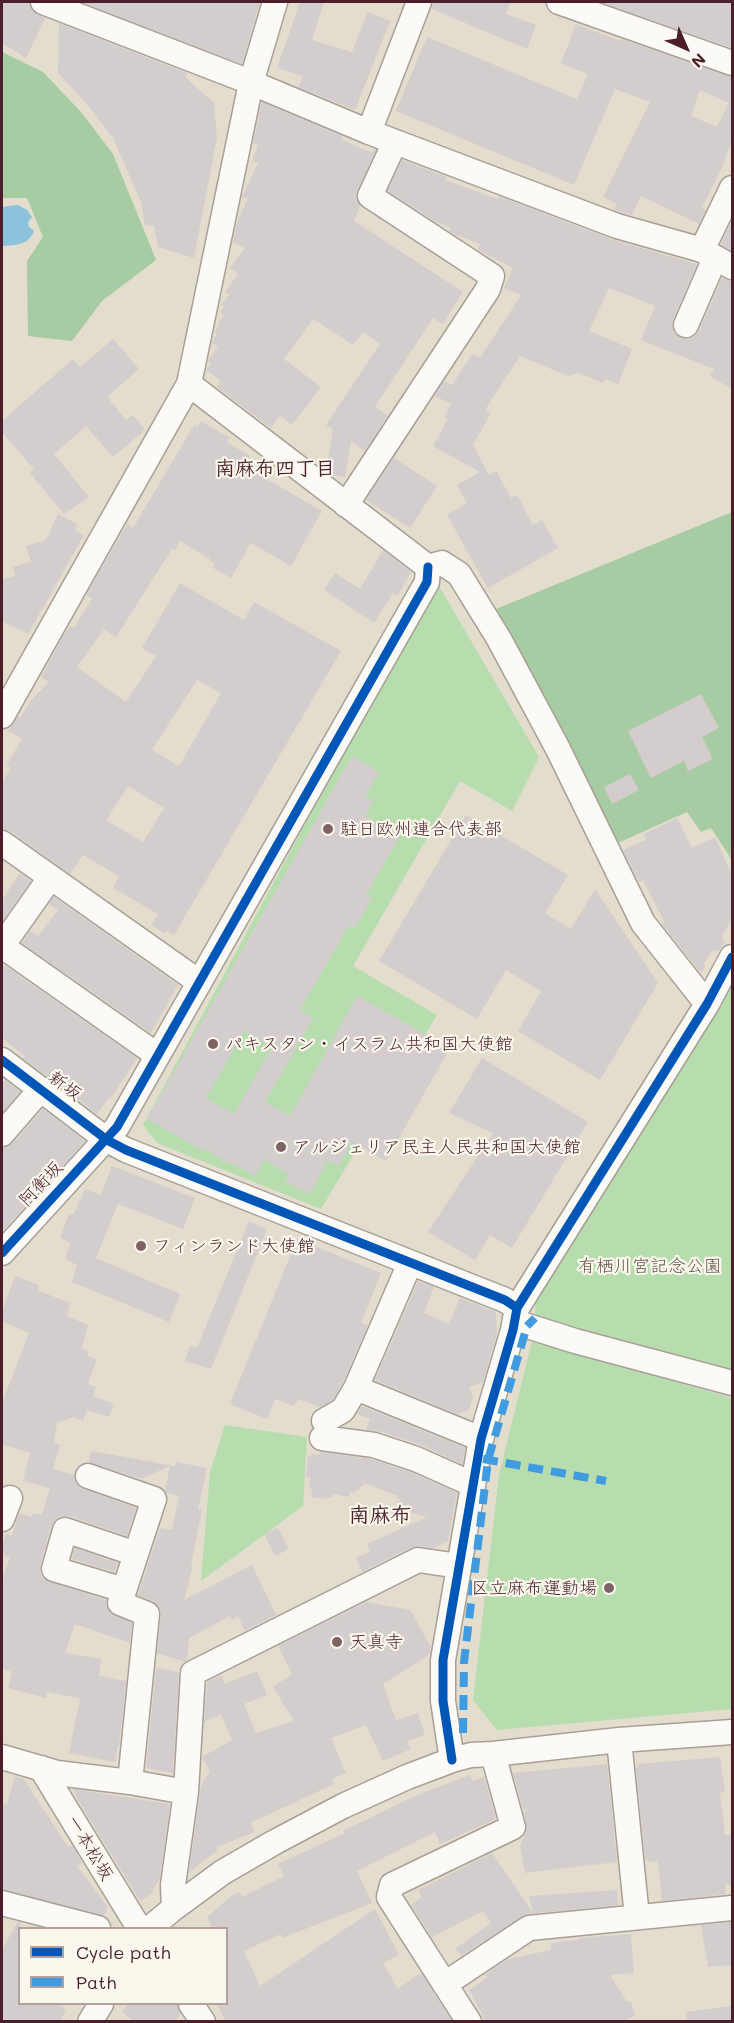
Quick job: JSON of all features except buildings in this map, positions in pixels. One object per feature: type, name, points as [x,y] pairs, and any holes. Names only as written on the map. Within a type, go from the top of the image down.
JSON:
[{"type":"street","points":[[43,2],[395,142],[617,226],[717,258]]},
{"type":"street","points":[[2,716],[189,384],[251,83],[275,2]]},
{"type":"street","points":[[369,132],[419,2]]},
{"type":"street","points":[[559,2],[732,63]]},
{"type":"street","points":[[346,505],[488,289],[492,276],[370,196],[395,142]]},
{"type":"street","points":[[686,325],[717,258],[732,188]]},
{"type":"street","points":[[189,384],[428,567],[442,563],[459,574],[499,639],[558,749],[643,923],[707,1004]]},
{"type":"street","name":"阿衡坂","points":[[2,1253],[117,1127],[427,582],[428,567]]},
{"type":"street","points":[[2,843],[199,982]]},
{"type":"street","points":[[50,878],[2,947],[157,1055]]},
{"type":"street","points":[[452,1760],[443,1701],[443,1660],[481,1439],[516,1315],[707,1004],[732,957]]},
{"type":"street","name":"新坂","points":[[2,1060],[107,1140],[126,1150],[505,1300],[516,1315],[575,1341],[732,1383]]},
{"type":"street","points":[[2,1134],[41,1089]]},
{"type":"street","points":[[410,1263],[356,1388],[343,1410],[323,1430],[416,1459],[472,1484]]},
{"type":"street","points":[[356,1388],[481,1439]]},
{"type":"street","points":[[88,1476],[154,1499],[120,1603],[147,1614],[130,1782]]},
{"type":"street","points":[[124,1590],[54,1569],[64,1530],[136,1554]]},
{"type":"street","points":[[174,1908],[173,1885],[186,1792],[193,1673],[418,1560],[459,1566]]},
{"type":"street","points":[[152,1927],[223,1872],[343,1806],[407,1777],[452,1760],[471,1755],[619,1740],[732,1732]]},
{"type":"street","points":[[619,1740],[637,1917]]},
{"type":"street","points":[[469,2022],[389,1897],[392,1885],[513,1827],[493,1754]]},
{"type":"street","points":[[2,1757],[57,1773],[186,1792]]},
{"type":"street","name":"一本松坂","points":[[41,1768],[137,1927]]},
{"type":"street","points":[[2,1903],[91,1927]]},
{"type":"street","points":[[445,1984],[529,1928],[732,1908]]},
{"type":"street","points":[[90,2022],[100,2005]]},
{"type":"street","points":[[192,2005],[203,2022]]},
{"type":"green space","points":[[2,52],[43,72],[81,112],[113,154],[156,260],[102,301],[72,341],[28,336],[27,261],[43,237],[27,198],[2,198]]},
{"type":"green space","points":[[732,512],[732,860],[711,828],[701,832],[687,812],[611,846],[489,612]]},
{"type":"green space","points":[[436,581],[539,757],[512,811],[460,781],[353,966],[437,1015],[321,1209],[157,1143],[143,1125]]},
{"type":"green space","name":"有栖川宮記念公園","points":[[732,975],[732,1375],[544,1326],[535,1313],[536,1300]]},
{"type":"green space","name":"区立麻布運動場","points":[[532,1341],[732,1398],[732,1709],[497,1730],[473,1700],[499,1475]]},
{"type":"green space","points":[[225,1425],[307,1437],[303,1506],[201,1581],[210,1472]]},
{"type":"water","points":[[18,205],[27,210],[32,217],[28,222],[29,227],[34,231],[25,242],[2,246],[2,207]]},
{"type":"marked path","points":[[463,1733],[464,1662],[488,1460],[527,1326],[535,1318]]},
{"type":"marked path","points":[[483,1459],[606,1481]]},
{"type":"cycle path","points":[[2,1253],[117,1127],[427,582],[428,567]]},
{"type":"cycle path","points":[[452,1760],[443,1701],[443,1660],[481,1439],[513,1330],[517,1308],[707,1004],[732,957]]},
{"type":"cycle path","points":[[2,1060],[107,1140],[126,1150],[505,1300],[517,1308]]},
{"type":"place","name":"駐日欧州連合代表部","points":[[328,829]]},
{"type":"place","name":"パキスタン・イスラム共和国大使館","points":[[213,1044]]},
{"type":"place","name":"アルジェリア民主人民共和国大使館","points":[[281,1147]]},
{"type":"place","name":"フィンランド大使館","points":[[141,1246]]},
{"type":"place","name":"区立麻布運動場","points":[[609,1588]]},
{"type":"place","name":"天真寺","points":[[337,1642]]},
{"type":"district","name":"南麻布四丁目","points":[[275,469]]},
{"type":"district","name":"南麻布","points":[[380,1516]]}]
